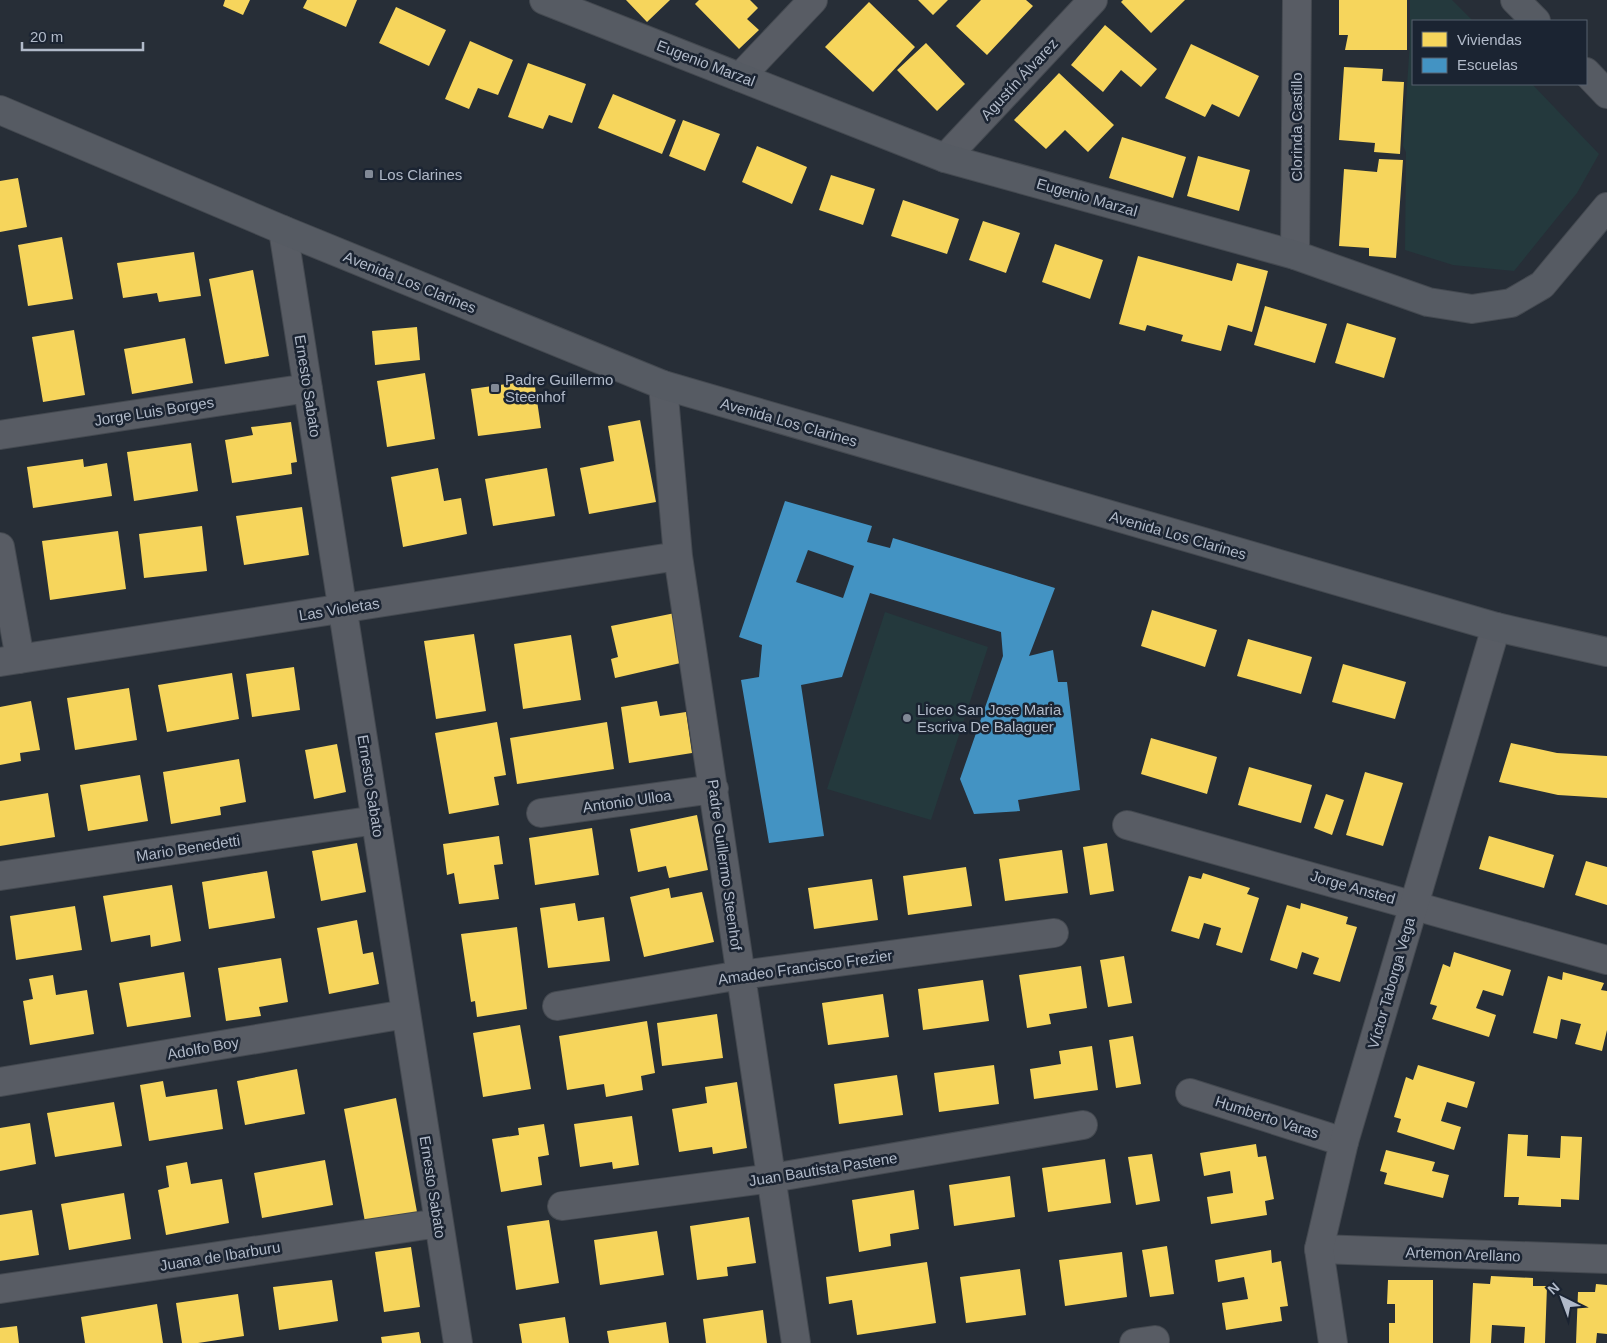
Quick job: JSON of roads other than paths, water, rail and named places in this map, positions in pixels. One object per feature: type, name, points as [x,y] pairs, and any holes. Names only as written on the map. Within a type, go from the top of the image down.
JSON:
[{"type":"main road","points":[[1515,0],[1535,20]]},
{"type":"main road","name":"Eugenio Marzal","points":[[548,1],[946,158],[1295,255],[1428,302],[1472,309],[1511,303],[1542,285],[1607,207]]},
{"type":"main road","points":[[1587,73],[1607,94]]},
{"type":"main road","name":"Avenida Los Clarines","points":[[0,110],[283,230],[663,386],[1496,627],[1607,652]]},
{"type":"street","points":[[740,77],[813,0]]},
{"type":"street","name":"Agustín Álvarez","points":[[946,158],[1093,0]]},
{"type":"street","name":"Clorinda Castillo","points":[[1295,255],[1297,0]]},
{"type":"street","name":"Ernesto Sabato","points":[[283,230],[458,1343]]},
{"type":"street","name":"Padre Guillermo Steenhof","points":[[663,386],[678,556],[796,1343]]},
{"type":"street","name":"Jorge Luis Borges","points":[[0,435],[308,388]]},
{"type":"street","points":[[0,547],[10,661]]},
{"type":"street","name":"Las Violetas","points":[[10,661],[678,556]]},
{"type":"street","name":"Víctor Taborga Vega","points":[[1333,1343],[1319,1249],[1344,1142],[1496,627]]},
{"type":"street","name":"Antonio Ulloa","points":[[541,813],[714,789]]},
{"type":"street","name":"Mario Benedetti","points":[[0,876],[376,820]]},
{"type":"street","name":"Jorge Ansted","points":[[1127,825],[1414,904],[1607,960]]},
{"type":"street","name":"Amadeo Francisco Frezier","points":[[557,1006],[741,975],[1054,933]]},
{"type":"street","name":"Adolfo Boy","points":[[0,1082],[406,1014]]},
{"type":"street","name":"Humberto Varas","points":[[1190,1092],[1344,1142]]},
{"type":"street","name":"Juan Bautista Pastene","points":[[562,1206],[772,1178],[1083,1125]]},
{"type":"street","name":"Juana de Ibarburu","points":[[0,1289],[439,1223]]},
{"type":"street","name":"Artemon Arellano","points":[[1319,1249],[1607,1259]]},
{"type":"place","name":"Los Clarines","points":[[369,174]]},
{"type":"place","name":"Padre Guillermo Steenhof","points":[[495,388]]},
{"type":"place","name":"Liceo San Jose Maria Escriva De Balaguer","points":[[907,718]]}]
